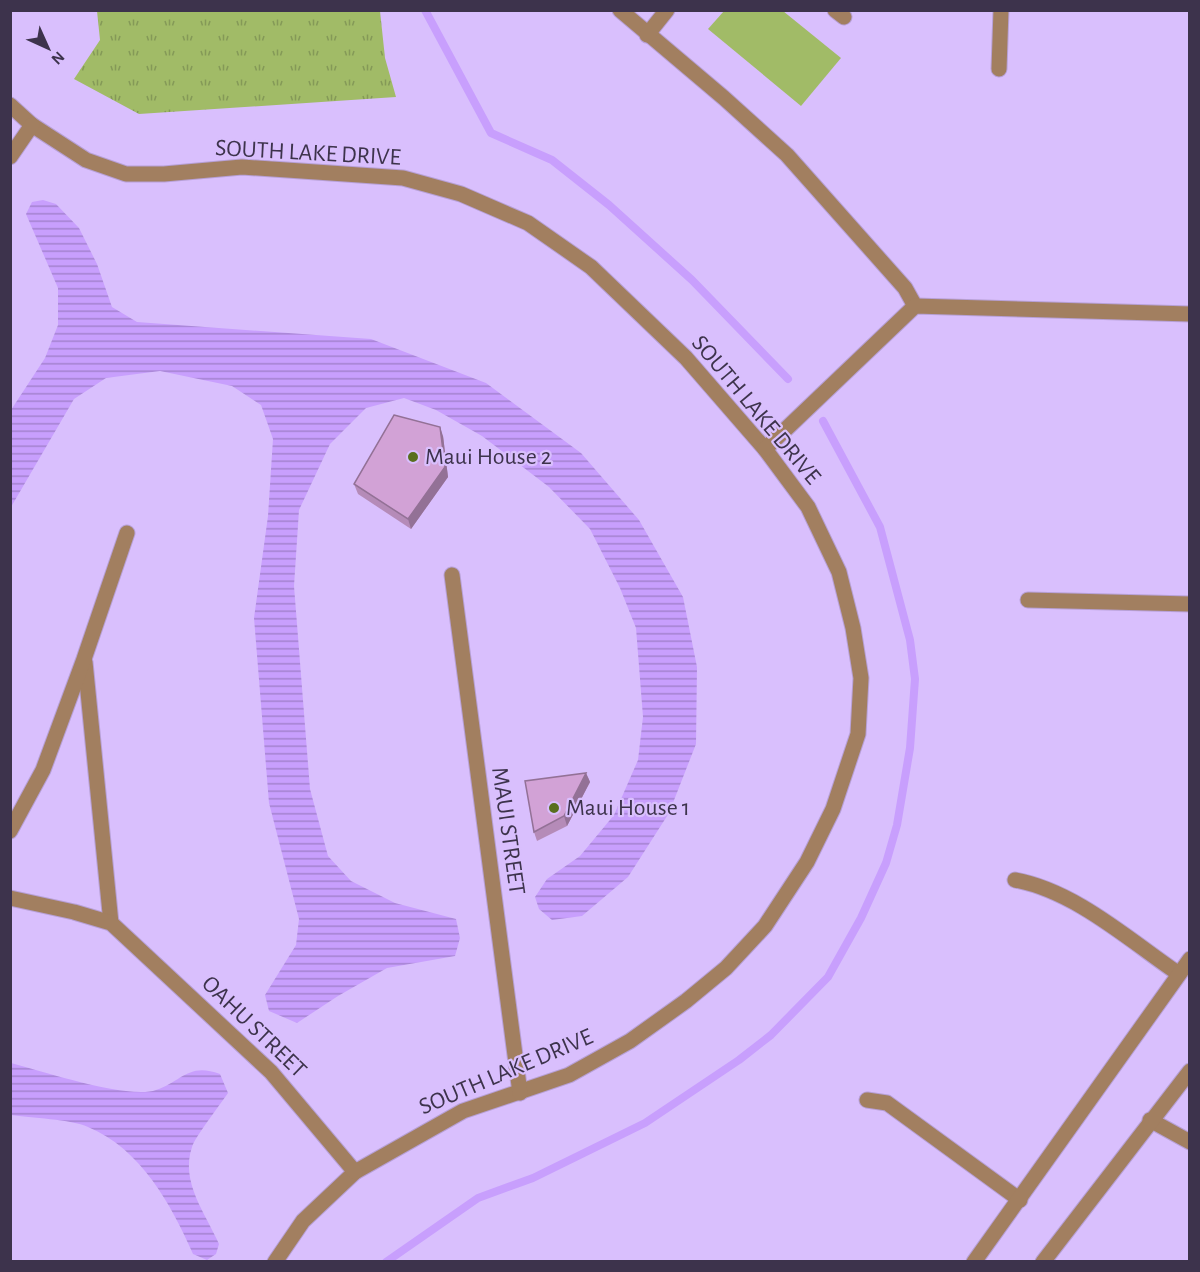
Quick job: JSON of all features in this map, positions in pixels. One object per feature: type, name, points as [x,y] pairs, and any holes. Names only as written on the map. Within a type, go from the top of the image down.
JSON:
[{"type":"street","points":[[620,10],[787,155],[905,288],[915,306]]},
{"type":"street","points":[[648,35],[667,10]]},
{"type":"street","points":[[999,69],[1001,10]]},
{"type":"street","name":"SOUTH LAKE DRIVE","points":[[10,105],[32,125],[86,160],[126,174],[164,174],[242,168],[403,178],[461,194],[528,223],[599,274],[686,358],[765,449],[808,507],[839,572],[853,628],[861,678],[858,734],[833,809],[807,862],[765,926],[726,968],[686,1001],[630,1041],[570,1075],[463,1112],[355,1172],[303,1221],[275,1262]]},
{"type":"street","points":[[10,157],[32,125]]},
{"type":"street","points":[[765,449],[915,306],[1190,314]]},
{"type":"street","points":[[10,831],[43,770],[127,533]]},
{"type":"street","name":"MAUI STREET","points":[[452,575],[520,1093]]},
{"type":"street","points":[[1028,600],[1190,604]]},
{"type":"street","points":[[10,898],[111,923],[84,659]]},
{"type":"street","points":[[1015,880],[1038,884],[1067,897],[1179,974]]},
{"type":"street","name":"OAHU STREET","points":[[111,923],[271,1072],[355,1172]]},
{"type":"street","points":[[974,1262],[1190,959]]},
{"type":"street","points":[[1043,1262],[1150,1120],[1190,1071]]},
{"type":"street","points":[[867,1100],[887,1102],[1020,1200]]},
{"type":"street","points":[[1150,1120],[1190,1143]]},
{"type":"green space","points":[[97,11],[380,11],[385,58],[396,97],[139,114],[74,79],[100,40]]},
{"type":"green space","points":[[724,11],[783,11],[841,58],[801,106],[708,29]]},
{"type":"shaded area","points":[[43,200],[56,204],[79,228],[97,264],[112,307],[137,322],[371,339],[486,383],[581,453],[639,520],[683,597],[697,667],[696,744],[669,813],[628,877],[582,916],[552,920],[539,909],[535,897],[547,879],[580,856],[614,815],[638,760],[643,717],[636,628],[620,588],[590,529],[549,487],[482,436],[436,410],[404,398],[366,408],[330,444],[299,510],[294,586],[310,789],[328,856],[351,881],[395,903],[456,919],[460,938],[455,956],[387,968],[297,1023],[269,1011],[265,995],[296,945],[299,919],[269,803],[254,618],[268,516],[273,439],[261,405],[232,386],[160,371],[106,378],[74,399],[11,507],[11,410],[45,358],[58,325],[58,288],[26,214],[32,202]]},
{"type":"shaded area","points":[[11,1063],[106,1088],[143,1092],[156,1090],[193,1071],[201,1070],[220,1074],[228,1093],[194,1142],[189,1160],[189,1173],[196,1197],[219,1244],[216,1254],[207,1260],[193,1254],[175,1216],[152,1180],[124,1149],[107,1137],[81,1124],[11,1115]]},
{"type":"building","name":"Maui House 2","points":[[394,415],[440,427],[445,467],[408,519],[354,484]]},
{"type":"building","name":"Maui House 1","points":[[586,773],[564,816],[534,832],[525,781]]},
{"type":"waterway","points":[[425,10],[491,133],[552,160],[609,205],[692,280],[788,379]]},
{"type":"waterway","points":[[386,1262],[478,1198],[533,1178],[645,1123],[739,1060],[771,1035],[828,977],[861,918],[886,863],[897,825],[910,748],[915,679],[910,640],[880,527],[823,421]]},
{"type":"place","name":"Maui House 2","points":[[413,457]]},
{"type":"place","name":"Maui House 1","points":[[554,808]]}]
